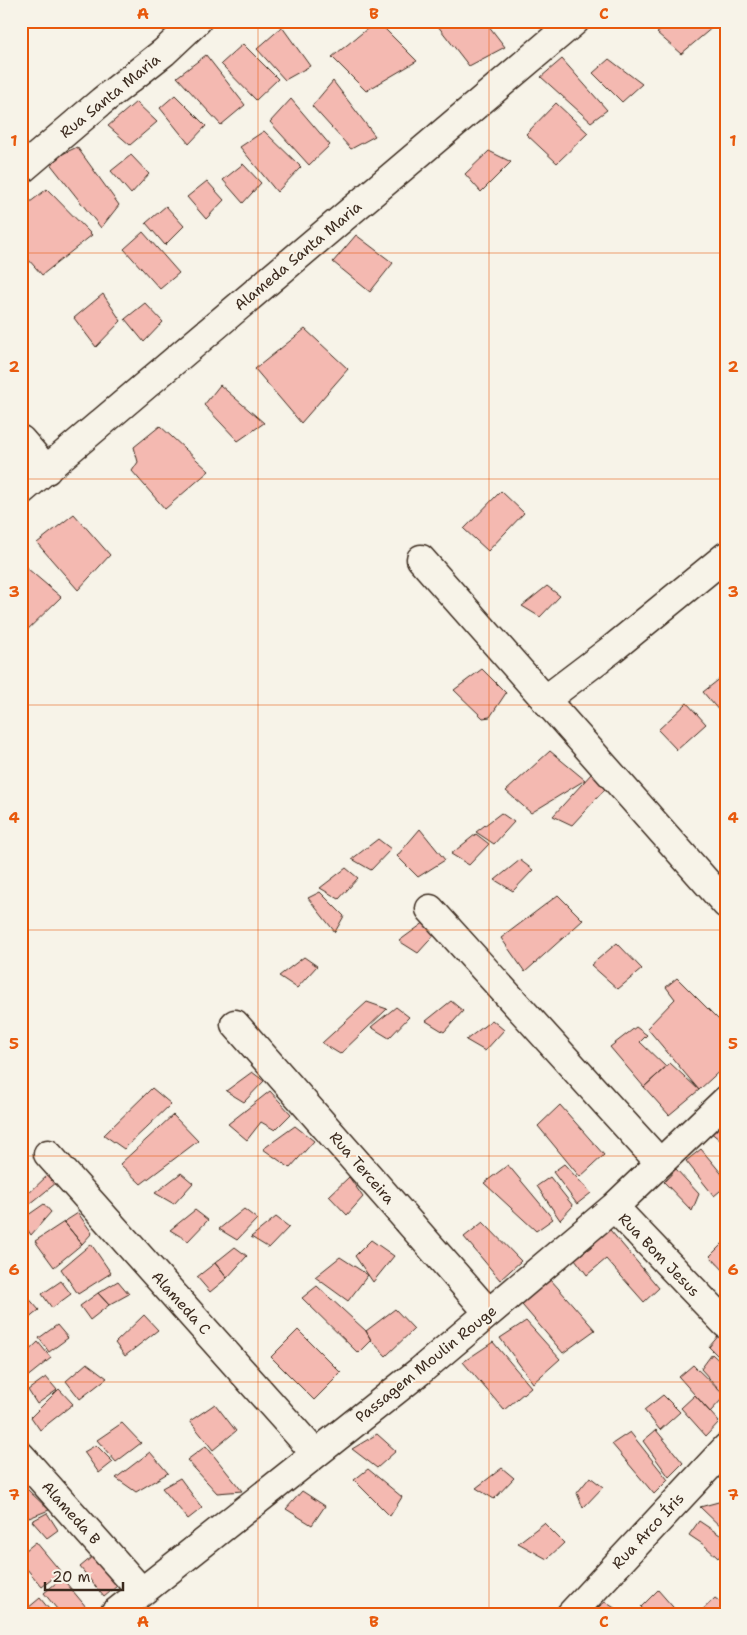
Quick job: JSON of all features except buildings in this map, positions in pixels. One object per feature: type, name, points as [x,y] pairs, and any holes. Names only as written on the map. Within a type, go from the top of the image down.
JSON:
[{"type":"street","name":"Rua Santa Maria","points":[[21,170],[102,101],[164,52],[197,21]]},
{"type":"street","name":"Alameda Santa Maria","points":[[21,491],[575,21]]},
{"type":"street","points":[[21,440],[47,470]]},
{"type":"street","points":[[546,700],[726,556]]},
{"type":"street","points":[[421,559],[726,904]]},
{"type":"street","points":[[430,909],[660,1163]]},
{"type":"street","name":"Rua Terceira","points":[[235,1024],[488,1312]]},
{"type":"street","name":"Passagem Moulin Rouge","points":[[114,1614],[420,1371],[614,1207],[726,1100]]},
{"type":"street","name":"Alameda C","points":[[48,1154],[315,1453]]},
{"type":"street","name":"Rua Bom Jesus","points":[[614,1207],[726,1324]]},
{"type":"street","name":"Rua Arco Íris","points":[[571,1614],[726,1448]]},
{"type":"street","name":"Alameda B","points":[[21,1456],[142,1592]]}]
